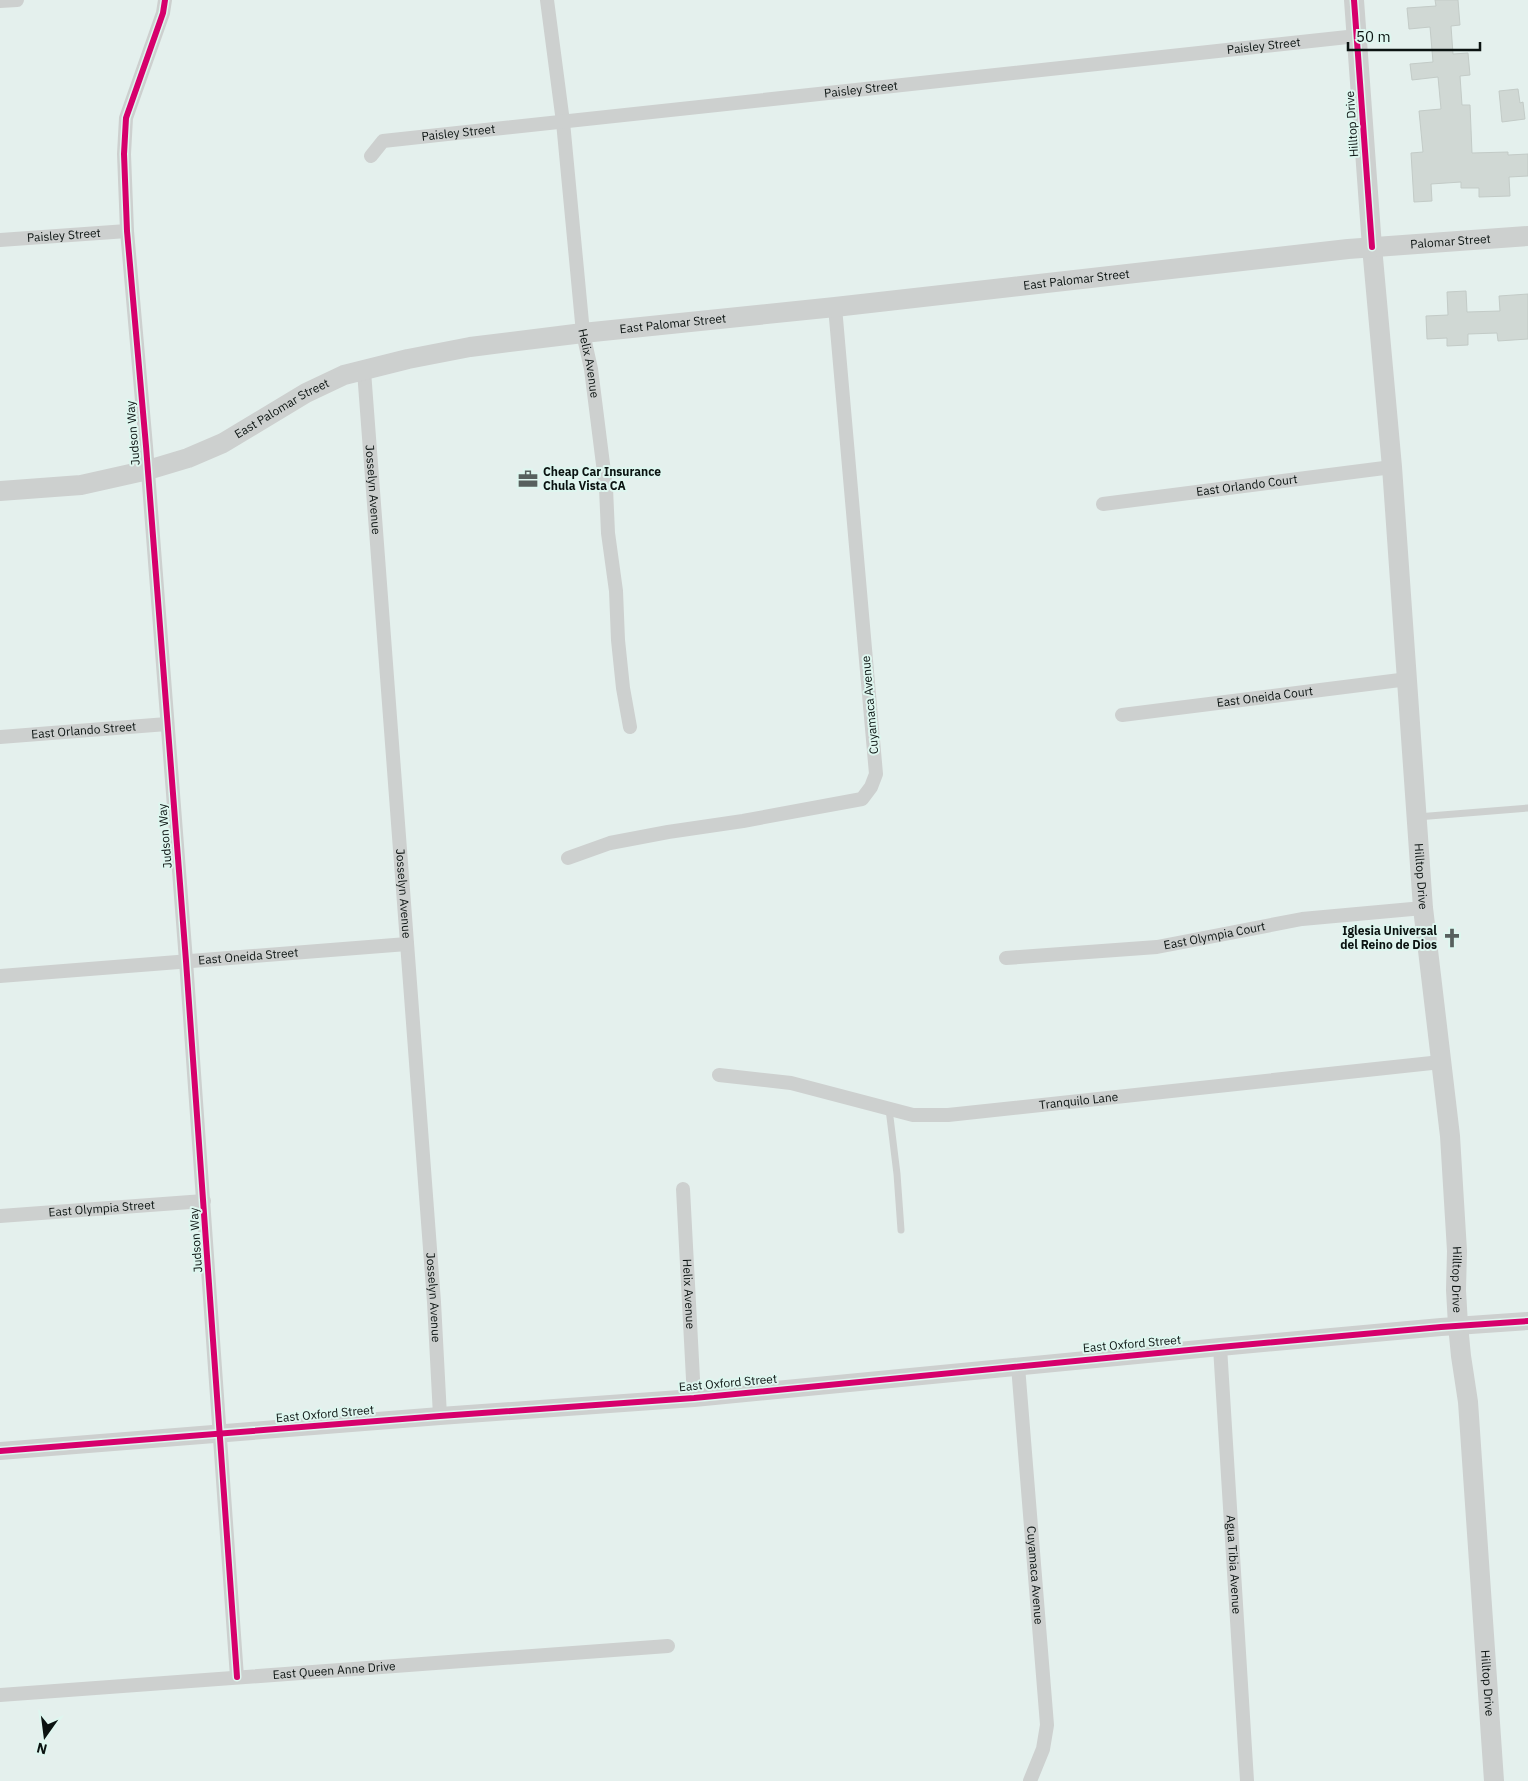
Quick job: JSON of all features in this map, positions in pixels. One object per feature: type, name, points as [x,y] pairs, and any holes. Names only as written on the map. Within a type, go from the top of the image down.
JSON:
[{"type":"main road","name":"Hilltop Drive","points":[[1354,0],[1372,247],[1392,467],[1423,908],[1451,1155],[1457,1251],[1456,1290],[1458,1326],[1468,1402],[1494,1781]]},
{"type":"main road","name":"Palomar Street","points":[[1372,247],[1528,236]]},
{"type":"main road","name":"East Palomar Street","points":[[0,491],[82,485],[148,470],[188,458],[223,444],[306,393],[344,376],[408,358],[470,347],[583,333],[1372,247]]},
{"type":"street","points":[[0,1],[17,0]]},
{"type":"street","name":"Judson Way","points":[[165,0],[163,13],[126,118],[124,154],[126,231],[148,470],[186,961],[237,1677]]},
{"type":"street","name":"Helix Avenue","points":[[548,0],[563,122],[583,333],[590,369],[606,488],[608,533],[616,591],[622,678],[630,727]]},
{"type":"street","name":"Paisley Street","points":[[372,156],[383,141],[1357,36]]},
{"type":"street","name":"Paisley Street","points":[[0,240],[126,231]]},
{"type":"street","name":"Cuyamaca Avenue","points":[[568,858],[610,842],[743,821],[862,799],[871,787],[876,774],[835,307]]},
{"type":"street","name":"Josselyn Avenue","points":[[364,371],[434,1302],[440,1416]]},
{"type":"street","name":"East Orlando Court","points":[[1103,504],[1392,467]]},
{"type":"street","name":"East Oneida Court","points":[[1122,715],[1408,679]]},
{"type":"street","name":"East Orlando Street","points":[[0,736],[167,724]]},
{"type":"street","name":"East Olympia Court","points":[[1006,958],[1156,947],[1302,919],[1423,908]]},
{"type":"street","name":"East Oneida Street","points":[[0,976],[407,944]]},
{"type":"street","name":"Tranquilo Lane","points":[[719,1075],[791,1083],[913,1115],[948,1116],[1441,1062]]},
{"type":"street","name":"Helix Avenue","points":[[683,1189],[694,1398]]},
{"type":"street","name":"East Olympia Street","points":[[0,1216],[204,1201]]},
{"type":"street","name":"East Oxford Street","points":[[0,1451],[694,1398],[1220,1347],[1528,1321]]},
{"type":"street","name":"Agua Tibia Avenue","points":[[1220,1347],[1247,1781]]},
{"type":"street","name":"Cuyamaca Avenue","points":[[1018,1366],[1047,1724],[1043,1749],[1030,1781]]},
{"type":"street","name":"East Queen Anne Drive","points":[[0,1694],[668,1646]]},
{"type":"lane","points":[[1417,817],[1528,808]]},
{"type":"lane","points":[[889,1109],[898,1174],[901,1230]]},
{"type":"building","points":[[1435,0],[1458,0],[1460,25],[1451,26],[1453,54],[1468,53],[1470,75],[1460,76],[1462,105],[1470,105],[1472,153],[1508,152],[1508,155],[1528,154],[1528,176],[1509,177],[1510,196],[1479,197],[1479,188],[1461,188],[1461,182],[1431,184],[1432,201],[1414,202],[1411,153],[1423,152],[1419,111],[1441,109],[1438,77],[1412,80],[1410,64],[1433,62],[1430,27],[1409,29],[1407,8],[1436,6]]},
{"type":"building","points":[[1518,89],[1520,103],[1523,102],[1525,119],[1502,122],[1499,91]]},
{"type":"building","points":[[1466,291],[1467,312],[1500,311],[1499,296],[1528,294],[1528,339],[1498,341],[1497,333],[1468,334],[1468,345],[1447,346],[1447,338],[1427,339],[1426,316],[1448,315],[1447,292]]},
{"type":"cycle path","points":[[165,0],[163,13],[126,118],[124,154],[127,231],[146,446],[186,961],[237,1677]]},
{"type":"cycle path","points":[[1354,0],[1372,247]]},
{"type":"cycle path","points":[[0,1451],[694,1398],[1220,1347],[1528,1321]]},
{"type":"place","name":"Cheap Car Insurance Chula Vista CA","points":[[528,479]]},
{"type":"place","name":"Iglesia Universal del Reino de Dios","points":[[1452,938]]}]
